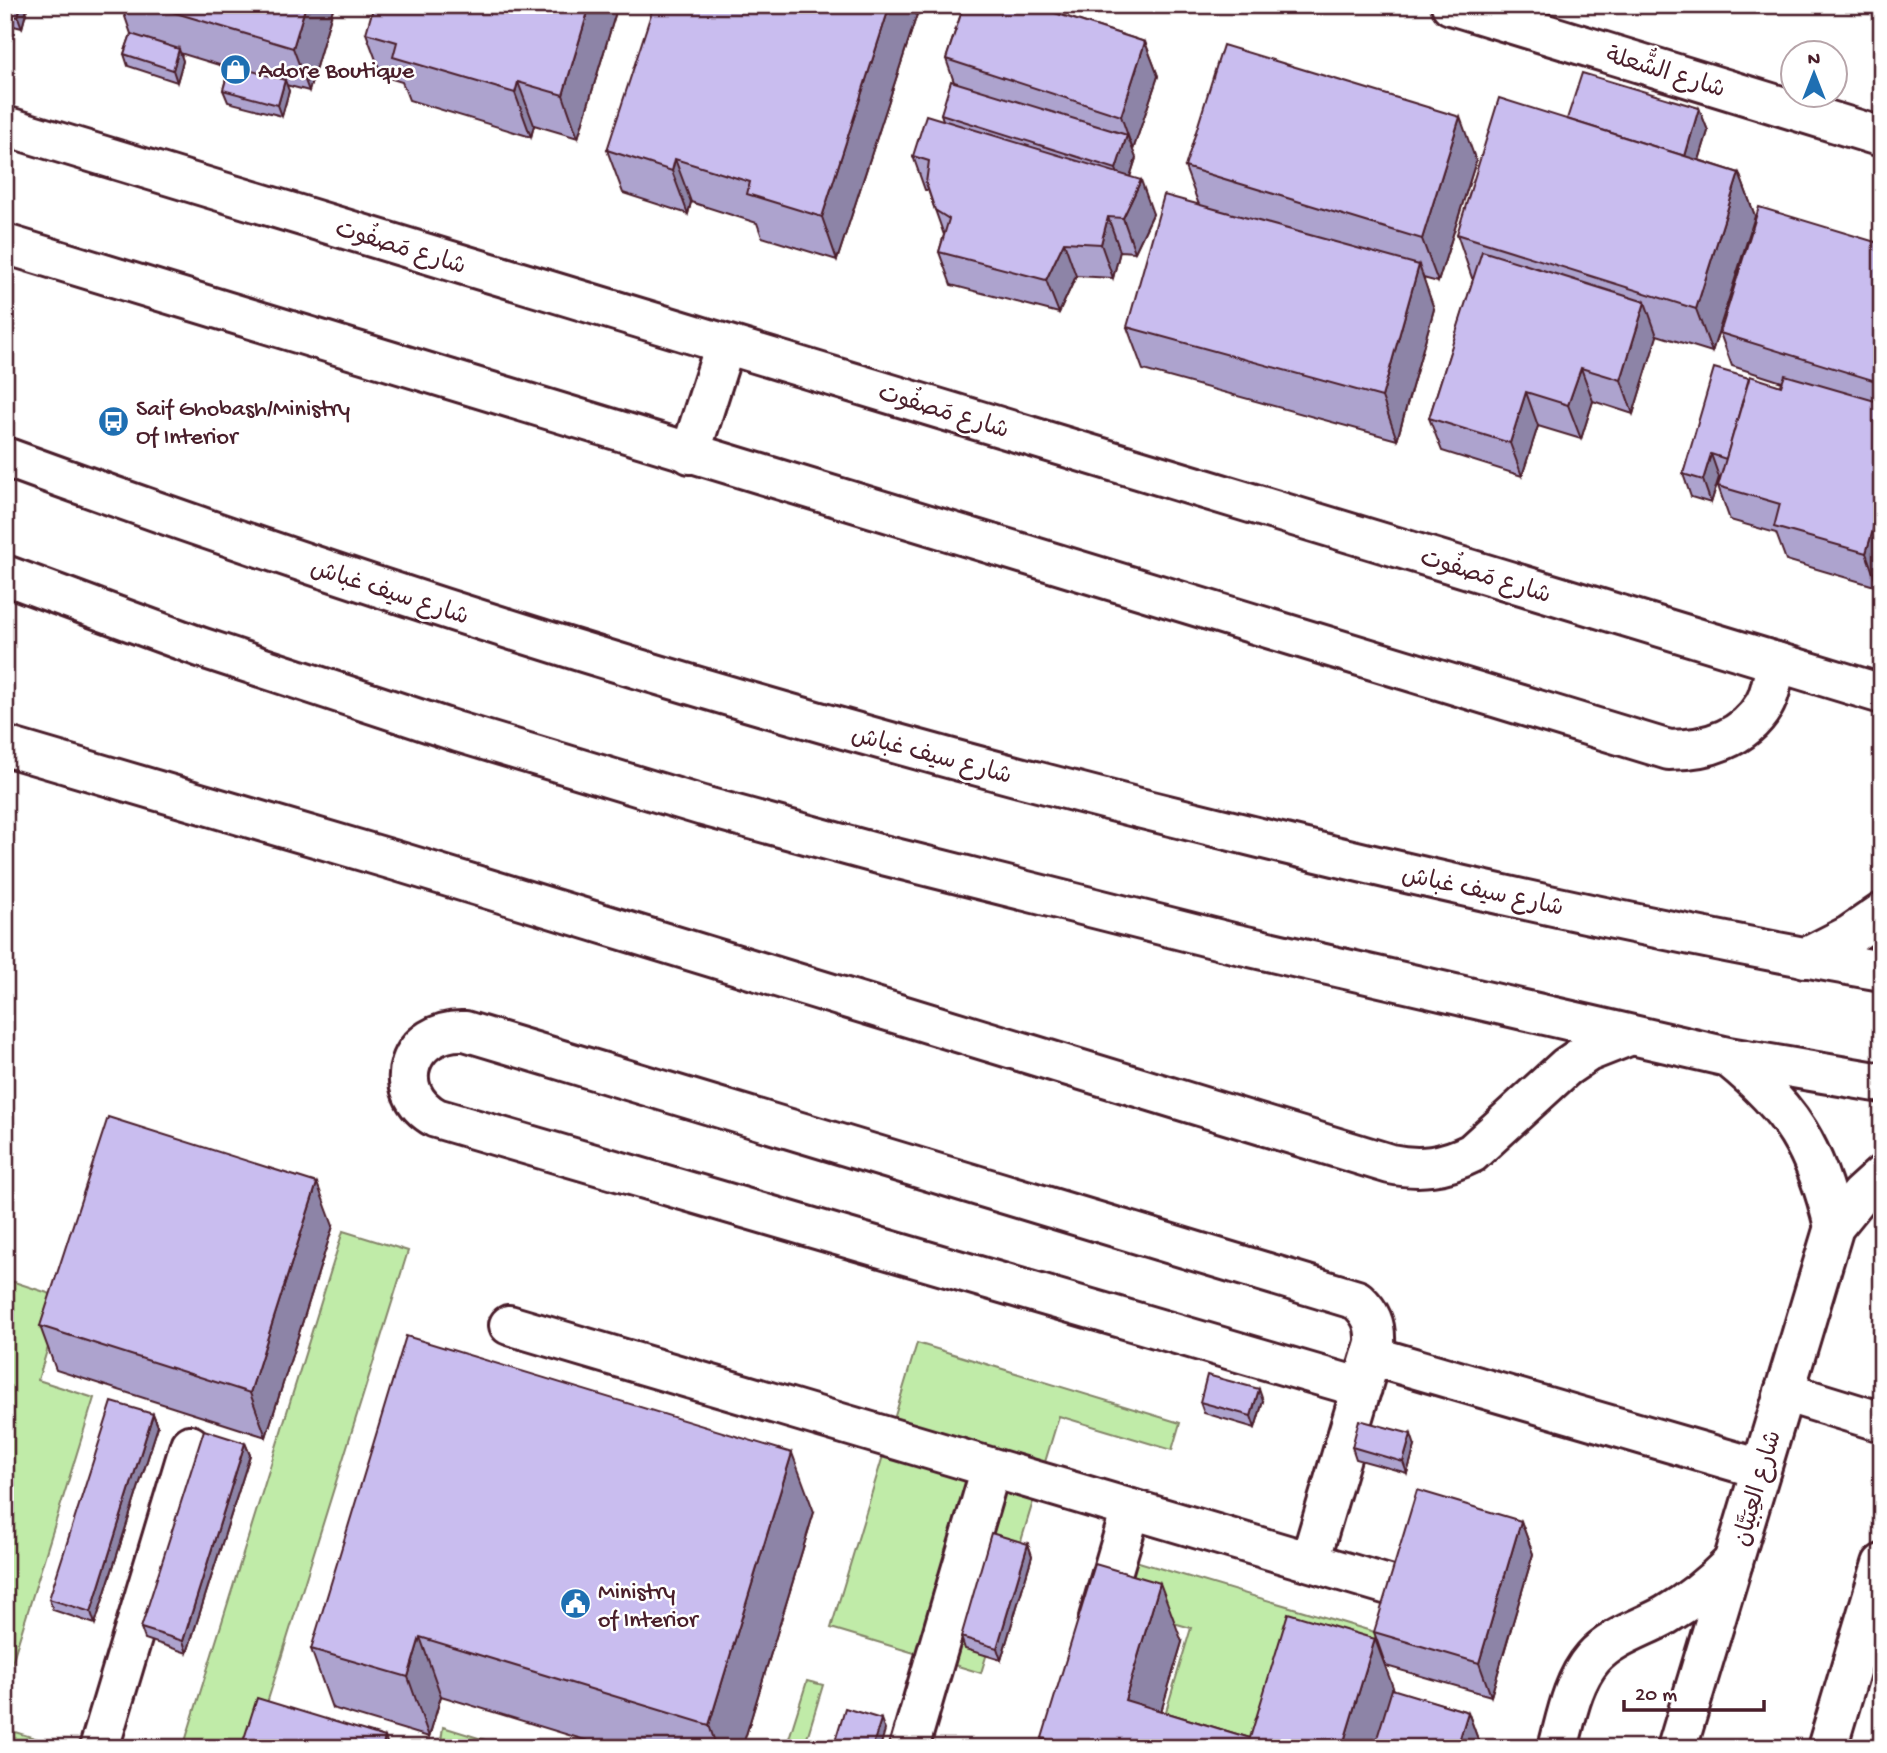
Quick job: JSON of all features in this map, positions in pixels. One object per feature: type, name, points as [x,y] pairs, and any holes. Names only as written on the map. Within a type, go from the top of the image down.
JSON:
[{"type":"street","name":"شارع الشُّعلة","points":[[1451,5],[1882,136]]},
{"type":"street","name":"شارع مَصفُوت","points":[[5,127],[1882,694]]},
{"type":"street","points":[[5,244],[1669,750],[1704,748],[1738,733],[1765,703],[1776,662]]},
{"type":"street","points":[[690,454],[725,345]]},
{"type":"street","name":"شارع سيف غباش","points":[[5,457],[386,591],[823,725],[1078,794],[1428,879],[1805,958],[1882,971]]},
{"type":"street","points":[[5,575],[200,647],[471,736],[703,806],[880,854],[1180,930],[1631,1035],[1728,1057],[1882,1083]]},
{"type":"street","points":[[5,746],[390,859],[1410,1168],[1453,1163],[1472,1153],[1566,1067],[1588,1052],[1631,1035]]},
{"type":"street","points":[[1805,958],[1850,935],[1882,913]]},
{"type":"street","points":[[1310,1561],[1367,1372],[1375,1331],[1372,1319],[1357,1300],[465,1031],[449,1030],[437,1034],[420,1046],[409,1074],[414,1096],[423,1109],[436,1118],[1367,1372],[1761,1469]]},
{"type":"street","name":"شارع العِبَيَّان","points":[[1728,1057],[1760,1083],[1787,1114],[1802,1138],[1825,1187],[1834,1227]]},
{"type":"street","name":"شارع العِبَيَّان","points":[[1677,1748],[1834,1227],[1860,1195],[1882,1175]]},
{"type":"street","points":[[509,1325],[1402,1589]]},
{"type":"street","points":[[1784,1392],[1882,1422]]},
{"type":"street","points":[[99,1748],[190,1445]]},
{"type":"street","points":[[913,1747],[991,1468]]},
{"type":"street","points":[[1089,1655],[1131,1509]]},
{"type":"street","points":[[1558,1748],[1579,1679],[1593,1658],[1612,1642],[1668,1614],[1700,1594],[1735,1561]]},
{"type":"street","points":[[1827,1748],[1882,1564]]},
{"type":"green space","points":[[343,1231],[408,1251],[253,1748],[183,1748]]},
{"type":"green space","points":[[5,1279],[63,1298],[38,1380],[94,1398],[5,1685]]},
{"type":"green space","points":[[917,1343],[1180,1423],[1172,1450],[1059,1416],[981,1673],[831,1628]]},
{"type":"green space","points":[[1132,1560],[1388,1636],[1375,1681],[1282,1748],[1155,1748],[1191,1628],[1118,1607]]},
{"type":"green space","points":[[807,1681],[823,1685],[804,1748],[786,1748]]},
{"type":"green space","points":[[443,1727],[511,1748],[440,1748]]},
{"type":"green space","points":[[5,1729],[61,1746],[5,1748]]},
{"type":"building","points":[[5,5],[21,5],[18,17],[5,13]]},
{"type":"building","points":[[149,5],[306,5],[293,48]]},
{"type":"building","points":[[374,5],[590,5],[563,95],[518,82],[515,93],[393,57],[397,42],[366,33]]},
{"type":"building","points":[[654,5],[890,5],[822,217],[747,194],[750,182],[675,159],[672,171],[607,150]]},
{"type":"building","points":[[964,5],[1030,5],[1145,42],[1121,116],[946,59]]},
{"type":"building","points":[[1030,5],[1047,5],[1045,10]]},
{"type":"building","points":[[131,34],[179,49],[173,70],[124,54]]},
{"type":"building","points":[[1223,45],[1460,117],[1422,239],[1185,167]]},
{"type":"building","points":[[230,65],[285,80],[278,105],[223,90]]},
{"type":"building","points":[[1582,73],[1699,108],[1685,156],[1567,119]]},
{"type":"building","points":[[951,81],[1127,135],[1116,169],[941,114]]},
{"type":"building","points":[[1499,98],[1739,173],[1696,309],[1457,234]]},
{"type":"building","points":[[926,115],[1141,180],[1123,218],[1108,217],[1101,244],[1064,242],[1046,280],[939,252],[949,219],[935,210],[926,183],[929,161],[913,156]]},
{"type":"building","points":[[1164,195],[1419,265],[1382,397],[1127,327]]},
{"type":"building","points":[[1759,207],[1882,244],[1882,383],[1720,333]]},
{"type":"building","points":[[1482,251],[1645,302],[1621,380],[1581,368],[1568,405],[1526,392],[1510,443],[1429,418]]},
{"type":"building","points":[[1714,368],[1749,378],[1726,459],[1711,454],[1703,480],[1683,474]]},
{"type":"building","points":[[1785,375],[1882,403],[1882,500],[1866,553],[1774,527],[1780,504],[1718,486],[1750,376],[1781,386]]},
{"type":"building","points":[[108,1117],[317,1183],[250,1393],[40,1326]]},
{"type":"building","name":"Ministry of Interior","points":[[406,1336],[792,1453],[709,1725],[420,1637],[408,1677],[311,1649]]},
{"type":"building","points":[[1207,1375],[1259,1389],[1251,1416],[1200,1402]]},
{"type":"building","points":[[112,1402],[153,1414],[91,1612],[49,1599]]},
{"type":"building","points":[[1359,1420],[1411,1434],[1403,1462],[1352,1447]]},
{"type":"building","points":[[204,1430],[245,1443],[183,1641],[141,1628]]},
{"type":"building","points":[[1417,1490],[1521,1521],[1479,1663],[1374,1632]]},
{"type":"building","points":[[991,1533],[1028,1544],[997,1648],[961,1637]]},
{"type":"building","points":[[1095,1564],[1160,1583],[1125,1700],[1250,1738],[1288,1613],[1375,1639],[1342,1748],[1074,1748],[1042,1738]]},
{"type":"building","points":[[1392,1689],[1468,1712],[1457,1748],[1374,1748]]},
{"type":"building","points":[[257,1698],[385,1737],[382,1748],[241,1748]]},
{"type":"building","points":[[845,1708],[881,1719],[872,1748],[833,1748]]},
{"type":"building","points":[[1882,1733],[1882,1748],[1877,1748]]},
{"type":"place","name":"Adore Boutique","points":[[235,69]]},
{"type":"place","name":"Saif Ghobash/Ministry Of Interior","points":[[113,421]]},
{"type":"place","name":"Ministry of Interior","points":[[575,1604]]}]
